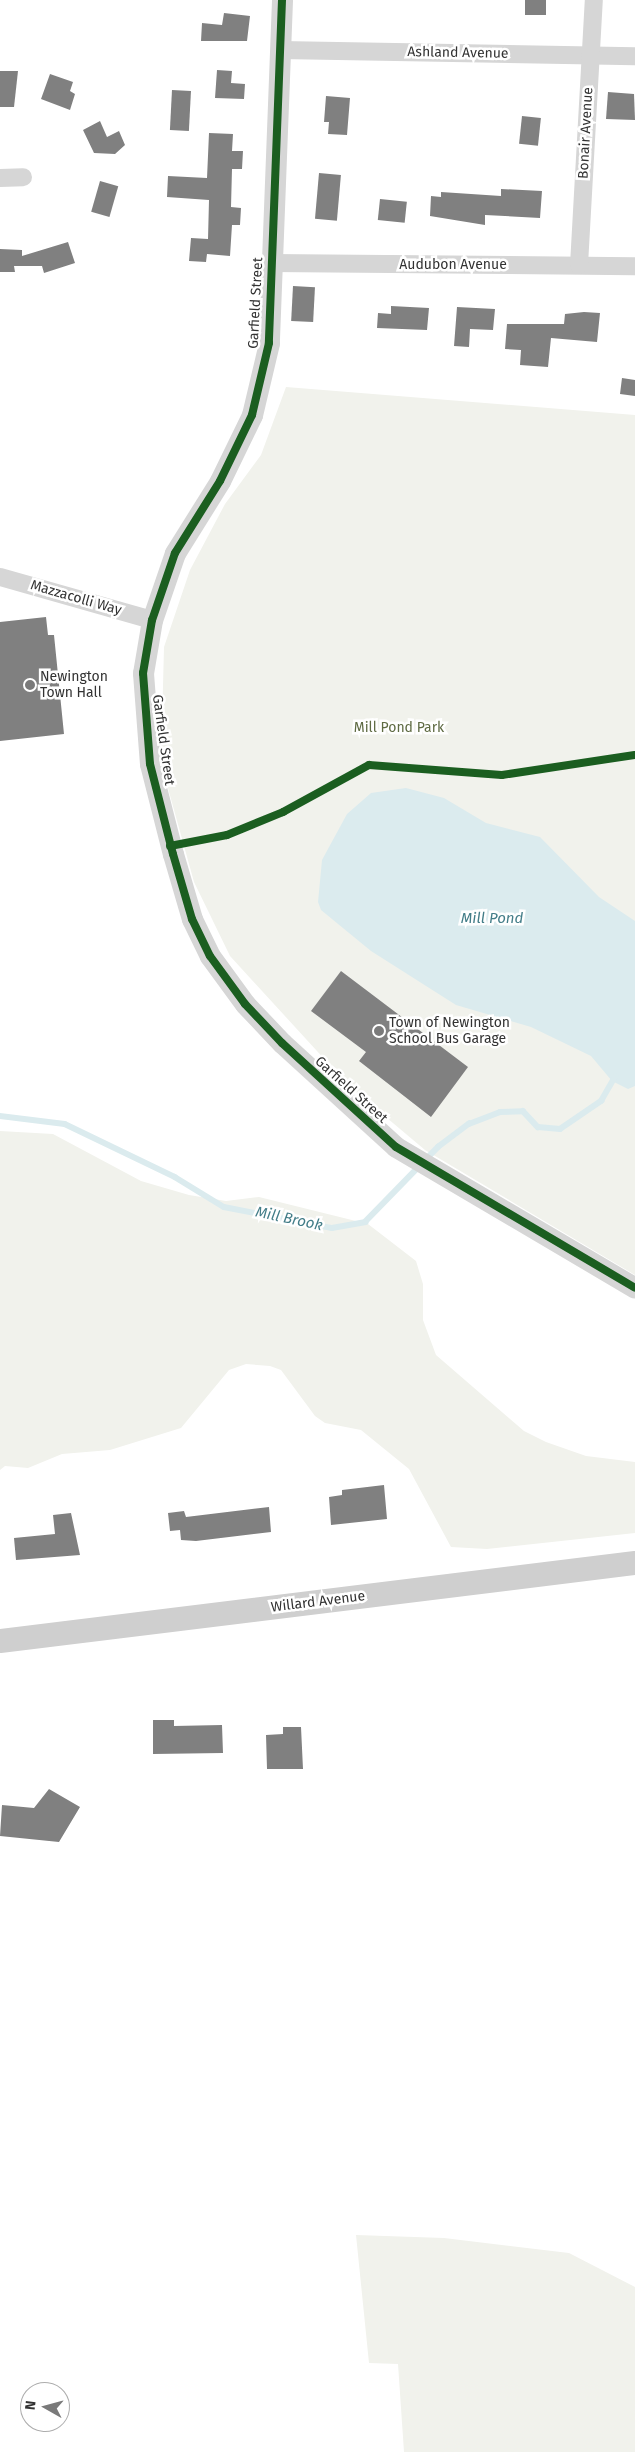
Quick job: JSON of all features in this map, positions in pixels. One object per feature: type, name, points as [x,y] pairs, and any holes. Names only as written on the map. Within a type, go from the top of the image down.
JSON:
[{"type":"main road","name":"Willard Avenue","points":[[0,1642],[635,1563]]},
{"type":"street","name":"Garfield Street","points":[[282,0],[268,343],[252,415],[220,481],[174,553],[152,620],[143,673],[147,739],[160,807],[192,919],[210,956],[244,1004],[396,1147],[635,1288]]},
{"type":"street","name":"Bonair Avenue","points":[[579,265],[589,55],[594,0]]},
{"type":"street","name":"Ashland Avenue","points":[[280,50],[635,56]]},
{"type":"street","points":[[0,178],[23,178]]},
{"type":"street","name":"Audubon Avenue","points":[[271,263],[635,266]]},
{"type":"street","name":"Mazzacolli Way","points":[[0,577],[152,620]]},
{"type":"green space","name":"Mill Pond Park","points":[[286,387],[635,415],[635,1275],[425,1150],[349,1086],[230,956],[194,882],[161,763],[164,647],[190,570],[225,504],[261,455]]},
{"type":"green space","points":[[0,1131],[53,1134],[141,1181],[189,1195],[226,1201],[259,1197],[368,1224],[416,1261],[423,1284],[423,1320],[436,1355],[524,1431],[546,1442],[586,1456],[635,1462],[635,1533],[487,1549],[451,1547],[409,1469],[361,1430],[325,1423],[315,1416],[281,1370],[270,1366],[246,1364],[229,1370],[181,1428],[110,1450],[62,1454],[28,1468],[5,1466],[0,1470]]},
{"type":"green space","points":[[356,2235],[444,2238],[569,2253],[635,2287],[635,2452],[404,2452],[398,2364],[369,2363]]},
{"type":"water","name":"Mill Pond","points":[[406,788],[444,798],[486,823],[540,837],[599,897],[635,921],[635,1086],[628,1089],[612,1081],[591,1056],[531,1027],[456,1005],[371,951],[321,910],[318,902],[322,860],[347,814],[371,793]]},
{"type":"building","points":[[525,0],[546,0],[546,15],[525,15]]},
{"type":"building","points":[[224,13],[250,16],[247,41],[201,41],[202,23],[222,25]]},
{"type":"building","points":[[217,70],[232,71],[231,83],[245,84],[244,99],[215,98]]},
{"type":"building","points":[[0,71],[18,71],[14,107],[0,107]]},
{"type":"building","points":[[50,74],[73,82],[70,91],[75,94],[70,110],[41,99]]},
{"type":"building","points":[[172,90],[191,91],[189,131],[170,130]]},
{"type":"building","points":[[608,92],[634,94],[635,120],[606,119]]},
{"type":"building","points":[[326,96],[350,98],[347,135],[328,134],[329,122],[324,122]]},
{"type":"building","points":[[522,116],[541,118],[538,146],[519,144]]},
{"type":"building","points":[[100,121],[107,137],[119,131],[125,145],[115,154],[94,153],[83,130]]},
{"type":"building","points":[[209,133],[233,134],[232,151],[243,151],[242,169],[232,169],[231,207],[241,208],[240,225],[232,225],[230,256],[207,254],[206,262],[189,261],[191,238],[208,239],[209,200],[167,197],[168,176],[207,178]]},
{"type":"building","points":[[319,173],[341,175],[337,221],[315,219]]},
{"type":"building","points":[[100,181],[118,186],[109,217],[91,212]]},
{"type":"building","points":[[501,189],[542,191],[540,218],[485,215],[485,225],[430,216],[431,196],[441,197],[441,192],[501,196]]},
{"type":"building","points":[[380,199],[407,202],[405,223],[378,220]]},
{"type":"building","points":[[68,242],[75,263],[44,273],[42,266],[14,266],[15,272],[0,272],[0,249],[22,250],[22,256]]},
{"type":"building","points":[[293,286],[315,287],[313,322],[291,321]]},
{"type":"building","points":[[391,306],[429,308],[427,330],[377,328],[378,313],[391,314]]},
{"type":"building","points":[[457,307],[495,309],[493,330],[470,329],[469,347],[454,346]]},
{"type":"building","points":[[600,313],[597,342],[551,338],[548,367],[520,365],[521,350],[505,349],[507,324],[564,324],[565,314]]},
{"type":"building","points":[[622,378],[635,380],[635,396],[620,394]]},
{"type":"building","name":"Newington Town Hall","points":[[46,617],[48,635],[54,635],[64,734],[0,741],[0,622]]},
{"type":"building","name":"Town of Newington School Bus Garage","points":[[341,971],[468,1067],[431,1117],[359,1061],[366,1052],[311,1011]]},
{"type":"building","points":[[384,1485],[387,1519],[331,1525],[329,1497],[342,1495],[342,1490]]},
{"type":"building","points":[[269,1507],[271,1532],[196,1541],[181,1540],[180,1530],[170,1531],[168,1513],[184,1511],[186,1517]]},
{"type":"building","points":[[71,1513],[80,1555],[16,1560],[14,1538],[55,1534],[53,1515]]},
{"type":"building","points":[[153,1720],[174,1720],[174,1726],[222,1725],[223,1753],[153,1754]]},
{"type":"building","points":[[283,1727],[301,1727],[303,1769],[267,1769],[266,1735],[283,1734]]},
{"type":"building","points":[[49,1789],[80,1807],[59,1842],[0,1836],[2,1805],[34,1808]]},
{"type":"waterway","name":"Mill Brook","points":[[0,1116],[65,1124],[175,1177],[224,1207],[332,1228],[365,1222],[438,1147],[469,1124],[500,1112],[523,1111],[538,1127],[560,1129],[601,1101],[615,1077]]},
{"type":"cycle path","points":[[282,0],[269,343],[252,415],[220,481],[175,553],[152,620],[143,673],[150,764],[173,854],[192,919],[210,956],[245,1004],[282,1043],[396,1147],[635,1288]]},
{"type":"cycle path","points":[[170,846],[227,835],[283,812],[369,765],[502,775],[635,755]]},
{"type":"place","name":"Newington Town Hall","points":[[30,685]]},
{"type":"place","name":"Town of Newington School Bus Garage","points":[[379,1031]]}]
